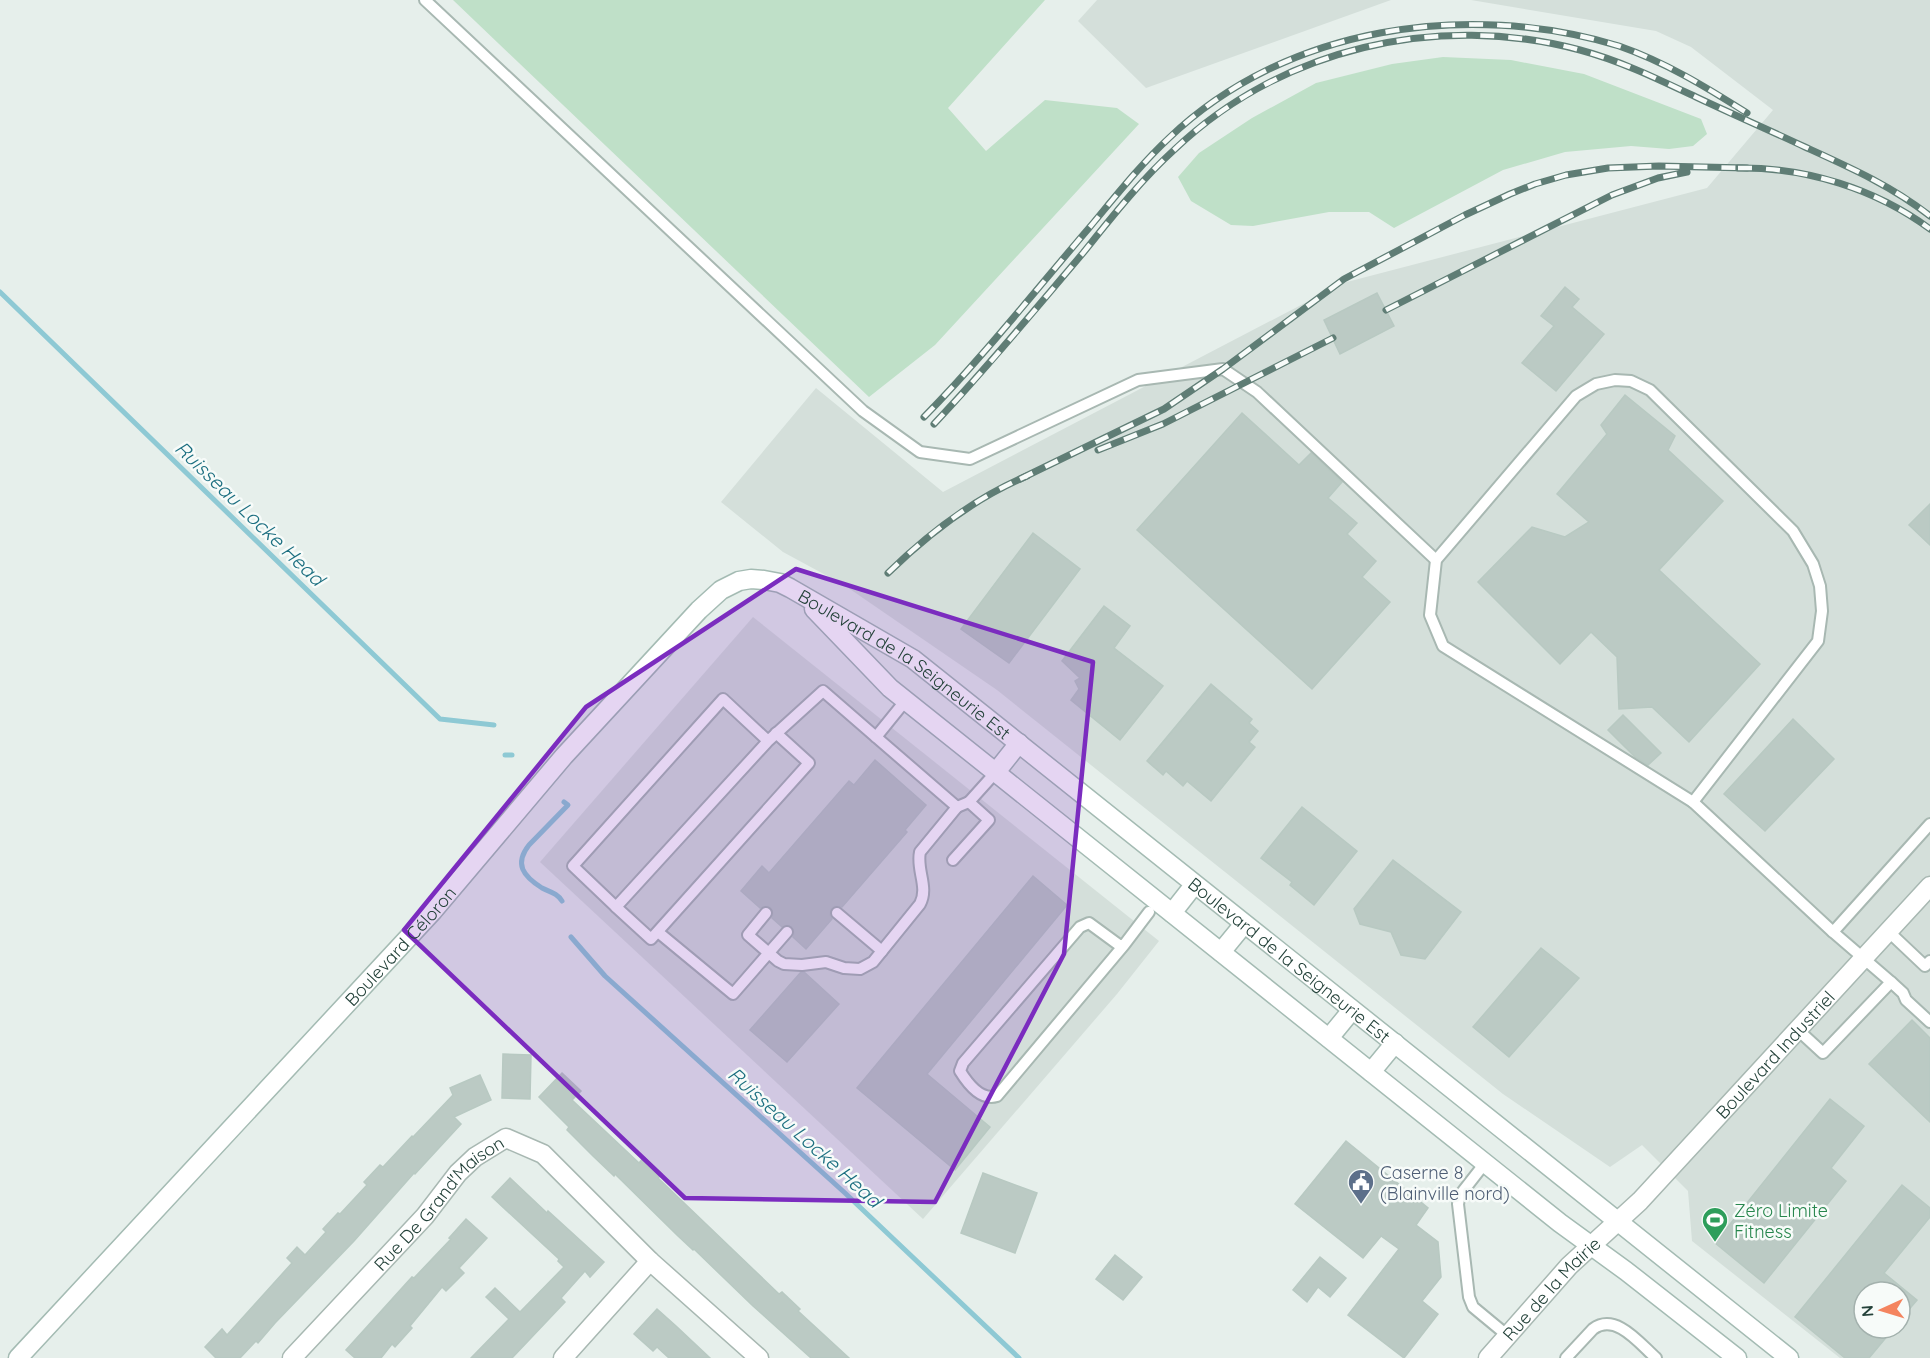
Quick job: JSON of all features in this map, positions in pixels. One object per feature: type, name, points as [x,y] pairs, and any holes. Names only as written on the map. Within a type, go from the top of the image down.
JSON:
[{"type":"main road","name":"Boulevard Céloron","points":[[18,1358],[449,894],[572,747],[699,610],[721,590],[746,580],[772,581],[785,585],[798,593]]},
{"type":"main road","name":"Boulevard de la Seigneurie Est","points":[[798,593],[890,688],[1371,1072],[1737,1358]]},
{"type":"main road","name":"Boulevard de la Seigneurie Est","points":[[798,593],[913,659],[1789,1358]]},
{"type":"main road","points":[[996,772],[1019,743]]},
{"type":"main road","points":[[1172,913],[1194,885]]},
{"type":"main road","name":"Boulevard Industriel","points":[[1617,1221],[1640,1201],[1930,886]]},
{"type":"main road","points":[[1221,952],[1244,924]]},
{"type":"main road","points":[[1329,1038],[1352,1010]]},
{"type":"main road","points":[[1371,1072],[1395,1043]]},
{"type":"main road","name":"Rue De Grand'Maison","points":[[292,1358],[425,1216],[458,1173],[475,1157],[506,1138],[543,1154],[650,1261]]},
{"type":"main road","name":"Rue de la Mairie","points":[[1488,1358],[1569,1266],[1617,1221]]},
{"type":"main road","points":[[563,1358],[650,1261],[759,1358]]},
{"type":"lane","points":[[425,0],[863,411],[920,452],[970,459],[1138,380],[1223,369],[1257,392],[1436,560]]},
{"type":"lane","points":[[1693,802],[1818,641],[1822,611],[1820,586],[1813,564],[1793,531],[1650,390],[1631,381],[1615,380],[1588,387],[1576,396],[1436,560],[1430,615],[1443,646],[1693,802],[1833,933],[1903,993],[1906,1000],[1930,1022]]},
{"type":"lane","points":[[616,907],[772,737],[823,690],[957,807]]},
{"type":"lane","points":[[723,699],[808,763],[651,939],[616,907],[573,866],[723,699]]},
{"type":"lane","points":[[876,737],[906,700]]},
{"type":"lane","points":[[766,914],[748,935],[784,964],[802,965],[826,962],[844,968],[860,969],[873,962],[920,904],[923,894],[920,852],[957,807],[969,802],[996,772]]},
{"type":"lane","points":[[953,860],[989,820],[969,802]]},
{"type":"lane","points":[[1833,933],[1930,824]]},
{"type":"lane","points":[[1124,945],[1119,945],[1089,923],[1080,927],[963,1063],[960,1071],[966,1080],[984,1096],[990,1098],[997,1096],[1124,945],[1149,912]]},
{"type":"lane","points":[[837,913],[882,951]]},
{"type":"lane","points":[[658,932],[733,994],[787,932]]},
{"type":"lane","points":[[1887,932],[1928,966]]},
{"type":"lane","points":[[1798,1030],[1823,1053],[1891,982]]},
{"type":"lane","points":[[1485,1162],[1463,1191],[1458,1204],[1469,1297],[1473,1307],[1508,1336]]},
{"type":"lane","points":[[1566,1358],[1593,1329],[1598,1325],[1608,1323],[1624,1329],[1656,1358]]},
{"type":"highlighted area","points":[[796,569],[1093,662],[1064,954],[935,1202],[685,1198],[404,930],[586,707]]},
{"type":"shaded area","points":[[1097,0],[1391,0],[1146,88],[1078,21]]},
{"type":"shaded area","points":[[1471,0],[1930,0],[1930,1358],[1840,1358],[1692,1241],[1688,1191],[1642,1145],[1610,1167],[1503,1094],[997,690],[844,585],[783,552],[721,502],[816,388],[943,492],[1343,283],[1707,188],[1773,110],[1691,47],[1656,31]]},
{"type":"shaded area","points":[[753,617],[1159,941],[1117,994],[923,1219],[540,862]]},
{"type":"green space","points":[[453,0],[1045,0],[948,108],[986,151],[1045,100],[1117,108],[1139,124],[935,345],[869,397]]},
{"type":"green space","points":[[1443,57],[1511,60],[1584,74],[1701,119],[1707,134],[1693,146],[1669,149],[1631,146],[1565,152],[1503,170],[1394,228],[1369,212],[1329,212],[1253,226],[1231,225],[1191,201],[1178,177],[1199,153],[1252,118],[1316,83],[1392,64]]},
{"type":"building","points":[[1565,287],[1579,299],[1572,307],[1604,334],[1556,391],[1522,363],[1554,326],[1541,316]]},
{"type":"building","points":[[1377,293],[1394,326],[1340,354],[1324,320]]},
{"type":"building","points":[[1625,395],[1675,436],[1668,450],[1723,501],[1659,570],[1760,664],[1689,742],[1652,707],[1619,709],[1617,657],[1591,632],[1560,664],[1478,582],[1532,527],[1565,537],[1589,522],[1557,494],[1607,434],[1601,425]]},
{"type":"building","points":[[1242,413],[1299,465],[1311,453],[1342,482],[1328,498],[1357,523],[1347,534],[1376,561],[1362,577],[1390,602],[1312,689],[1137,530]]},
{"type":"building","points":[[1930,504],[1930,545],[1909,525]]},
{"type":"building","points":[[1033,533],[1080,569],[1009,663],[961,629]]},
{"type":"building","points":[[1104,606],[1130,626],[1114,648],[1163,686],[1120,740],[1071,700],[1079,689],[1075,681],[1080,678],[1062,661]]},
{"type":"building","points":[[1211,684],[1252,719],[1249,723],[1258,731],[1249,742],[1255,747],[1211,801],[1187,781],[1183,786],[1166,771],[1163,775],[1147,761]]},
{"type":"building","points":[[1623,715],[1661,753],[1648,765],[1635,757],[1608,730]]},
{"type":"building","points":[[1793,719],[1834,759],[1765,831],[1724,794]]},
{"type":"building","points":[[875,760],[926,805],[905,830],[907,832],[842,907],[835,906],[831,909],[832,919],[806,949],[793,937],[792,927],[788,925],[782,927],[772,918],[771,908],[767,906],[760,908],[741,891],[762,866],[769,873],[849,781],[854,785]]},
{"type":"building","points":[[1302,807],[1357,851],[1314,905],[1290,885],[1292,882],[1261,858]]},
{"type":"building","points":[[1393,860],[1461,912],[1425,959],[1401,955],[1391,932],[1360,924],[1354,909]]},
{"type":"building","points":[[1033,876],[1067,905],[927,1074],[990,1127],[955,1170],[857,1088]]},
{"type":"building","points":[[1541,948],[1579,978],[1509,1057],[1473,1027]]},
{"type":"building","points":[[801,972],[804,972],[839,1004],[787,1062],[750,1030]]},
{"type":"building","points":[[1912,1020],[1930,1038],[1930,1122],[1869,1064]]},
{"type":"building","points":[[503,1054],[531,1055],[530,1099],[502,1098]]},
{"type":"building","points":[[562,1073],[581,1091],[572,1100],[639,1163],[644,1157],[662,1174],[658,1178],[779,1294],[782,1292],[800,1309],[798,1311],[849,1358],[811,1358],[593,1156],[567,1130],[569,1127],[539,1097]]},
{"type":"building","points":[[480,1075],[491,1100],[454,1117],[461,1124],[258,1343],[256,1341],[240,1358],[216,1358],[205,1347],[222,1329],[227,1335],[292,1263],[287,1258],[297,1247],[305,1255],[326,1232],[323,1229],[367,1185],[364,1182],[380,1165],[383,1167],[453,1095],[450,1088]]},
{"type":"building","points":[[1830,1099],[1864,1126],[1831,1168],[1846,1181],[1764,1283],[1715,1243]]},
{"type":"building","points":[[1346,1141],[1428,1208],[1416,1225],[1438,1242],[1441,1277],[1422,1301],[1438,1314],[1404,1358],[1348,1315],[1399,1249],[1381,1236],[1363,1258],[1295,1204]]},
{"type":"building","points":[[983,1173],[1037,1193],[1015,1253],[961,1233]]},
{"type":"building","points":[[510,1178],[604,1262],[590,1277],[585,1271],[561,1298],[565,1302],[512,1358],[471,1358],[509,1319],[486,1297],[495,1288],[520,1312],[564,1267],[558,1261],[559,1259],[492,1197]]},
{"type":"building","points":[[1902,1185],[1930,1208],[1930,1217],[1884,1273],[1893,1280],[1852,1280],[1852,1340],[1884,1340],[1869,1358],[1845,1358],[1795,1317]]},
{"type":"building","points":[[466,1219],[487,1238],[459,1268],[464,1273],[446,1291],[442,1287],[410,1326],[412,1328],[395,1347],[392,1344],[381,1358],[355,1358],[346,1350],[412,1277],[414,1278],[451,1239],[449,1238]]},
{"type":"building","points":[[1115,1255],[1142,1277],[1123,1300],[1096,1279]]},
{"type":"building","points":[[1320,1257],[1346,1278],[1330,1297],[1318,1287],[1307,1302],[1293,1290]]},
{"type":"building","points":[[1912,1296],[1917,1300],[1912,1306]]},
{"type":"building","points":[[657,1309],[710,1358],[669,1358],[657,1347],[653,1351],[634,1334]]},
{"type":"waterway","name":"Ruisseau Locke Head","points":[[0,292],[440,719],[494,725]]},
{"type":"waterway","name":"Ruisseau Locke Head","points":[[505,755],[512,755]]},
{"type":"waterway","name":"Ruisseau Locke Head","points":[[562,901],[556,894],[530,879],[523,869],[522,858],[529,845],[568,805],[564,802]]},
{"type":"waterway","name":"Ruisseau Locke Head","points":[[571,937],[605,976],[845,1193],[1019,1358]]},
{"type":"railway","points":[[924,417],[988,347],[1158,148],[1216,100],[1267,70],[1323,48],[1381,33],[1441,25],[1501,25],[1561,32],[1619,46],[1653,60],[1747,113]]},
{"type":"railway","points":[[934,424],[1010,340],[1138,187],[1174,150],[1216,115],[1263,86],[1312,64],[1364,48],[1417,38],[1472,35],[1526,39],[1595,54],[1653,77],[1854,170],[1901,195],[1930,216]]},
{"type":"railway","points":[[1020,479],[1164,409],[1223,369],[1344,279],[1465,215],[1510,194],[1566,175],[1608,168],[1659,166],[1747,168]]},
{"type":"railway","points":[[1738,168],[1789,171],[1839,183],[1887,202],[1930,229]]},
{"type":"railway","points":[[1386,310],[1612,195],[1658,178],[1687,172]]},
{"type":"railway","points":[[1098,450],[1163,424],[1333,338]]},
{"type":"railway","points":[[888,573],[953,518],[989,495],[1027,476]]},
{"type":"place","name":"Caserne 8 (Blainville nord)","points":[[1361,1205]]},
{"type":"place","name":"Zéro Limite Fitness","points":[[1715,1243]]}]
